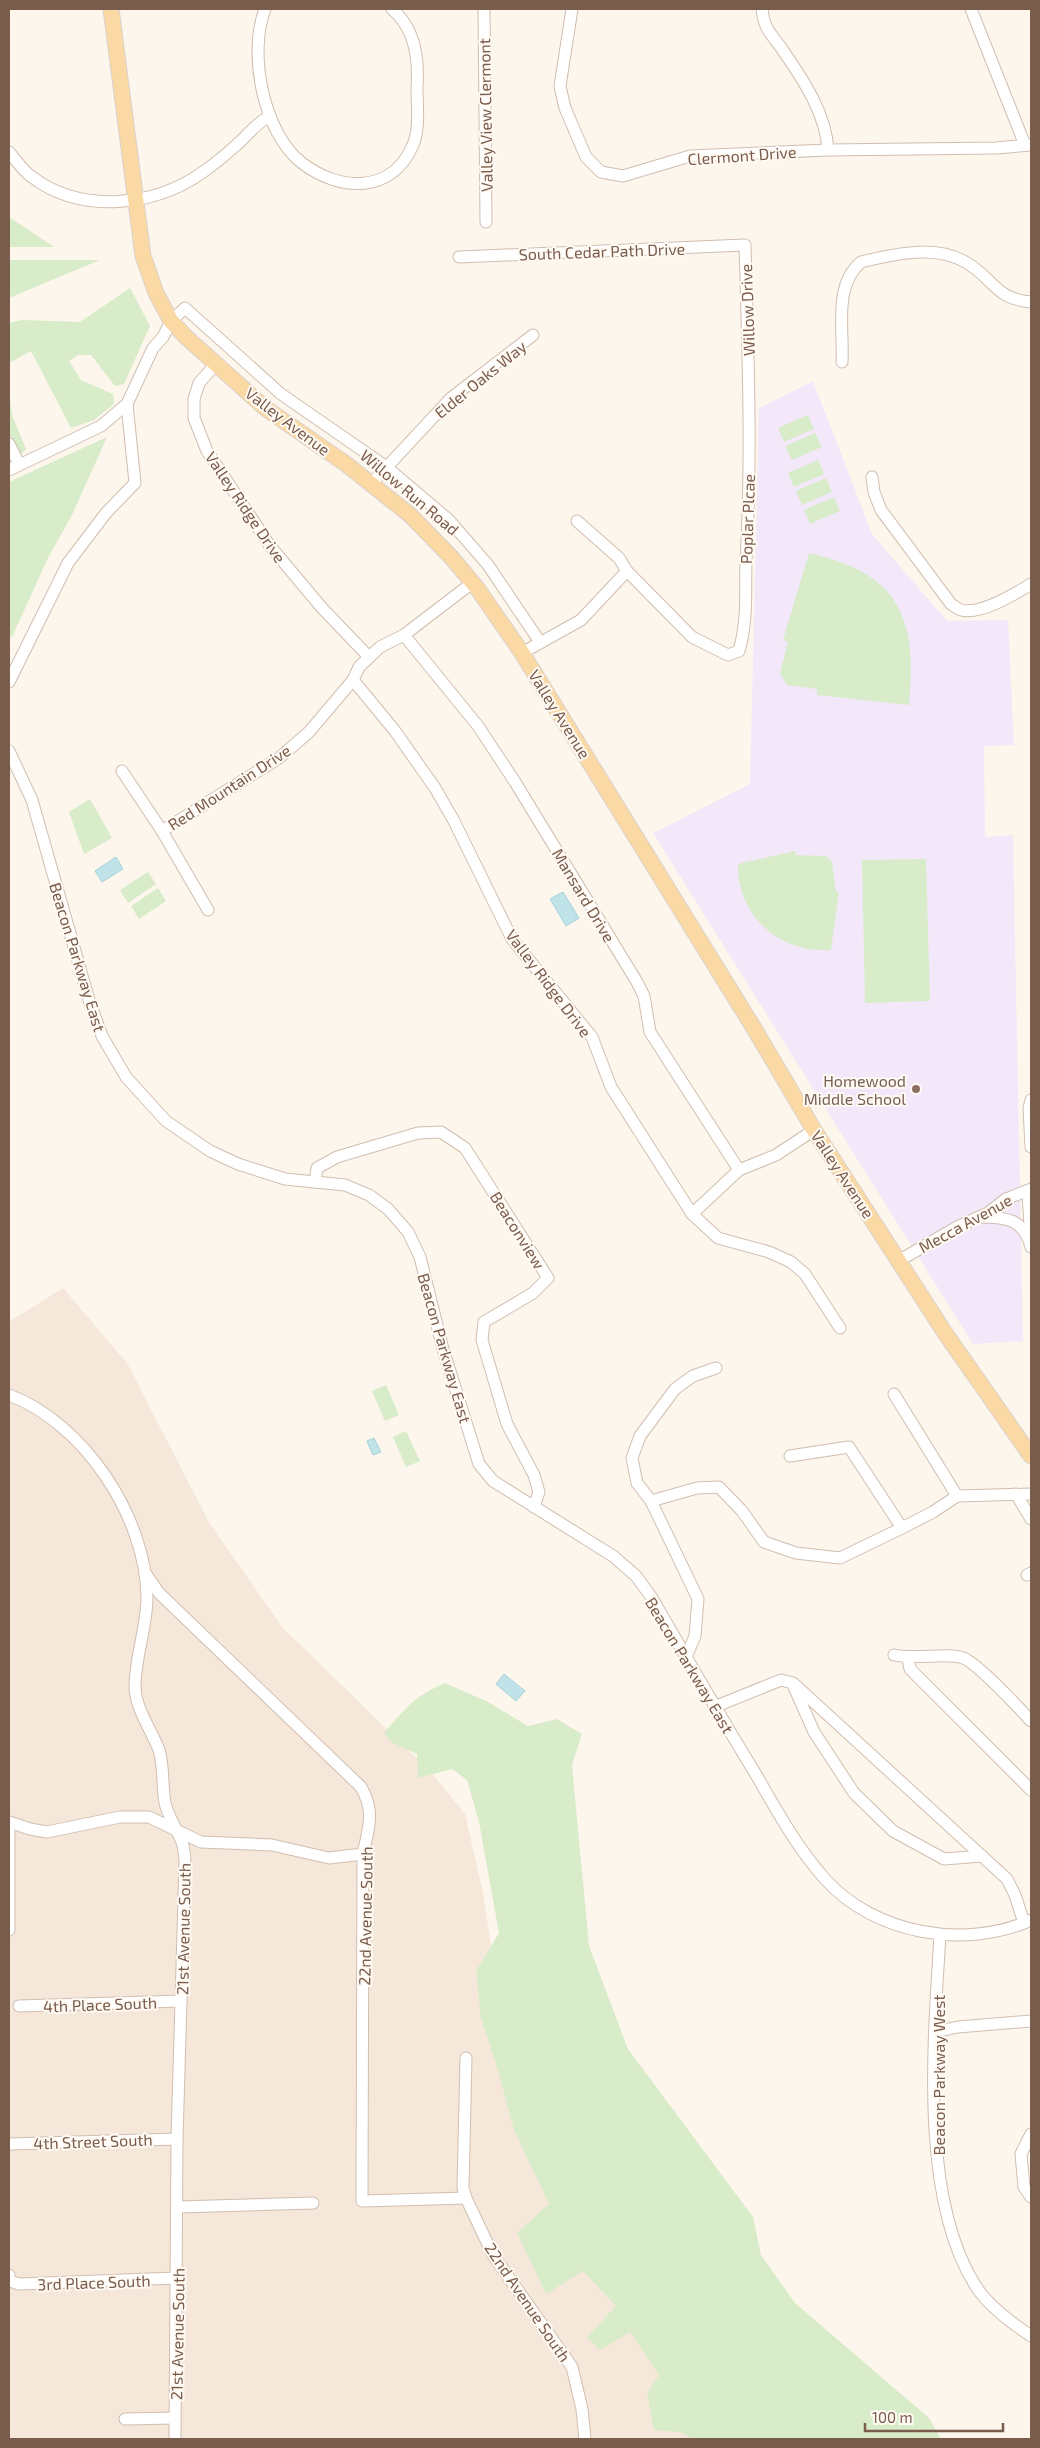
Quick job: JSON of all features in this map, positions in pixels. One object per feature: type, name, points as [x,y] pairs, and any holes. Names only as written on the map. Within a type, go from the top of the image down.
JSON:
[{"type":"main road","name":"Valley Avenue","points":[[111,9],[135,200],[144,256],[156,292],[171,321],[265,408],[372,483],[410,515],[452,558],[472,582],[522,653],[756,1030],[814,1130],[900,1260],[945,1333],[1031,1456]]},
{"type":"street","points":[[265,9],[259,23],[258,58],[270,116],[284,142],[302,163],[334,181],[353,184],[372,184],[401,167],[413,144],[418,77],[410,31],[399,14],[392,9]]},
{"type":"street","name":"Valley View Clermont","points":[[484,9],[486,222]]},
{"type":"street","name":"Clermont Drive","points":[[572,9],[560,86],[565,108],[586,158],[600,172],[623,176],[690,156],[828,150],[996,148],[1028,145]]},
{"type":"street","points":[[762,9],[765,29],[776,40],[803,80],[824,124],[828,150]]},
{"type":"street","points":[[971,9],[1028,145]]},
{"type":"street","points":[[9,152],[31,177],[61,194],[78,200],[100,202],[135,200],[173,188],[203,172],[234,148],[258,122],[270,116]]},
{"type":"street","name":"South Cedar Path Drive","points":[[459,257],[745,245]]},
{"type":"street","name":"Willow Drive","points":[[745,245],[749,374]]},
{"type":"street","points":[[842,362],[842,295],[852,269],[861,262],[932,252],[951,254],[968,264],[1001,294],[1021,301],[1031,302]]},
{"type":"street","name":"Willow Run Road","points":[[171,321],[185,308],[281,394],[385,466],[449,520],[488,565],[540,642]]},
{"type":"street","points":[[9,470],[101,426],[127,404],[153,348],[163,337],[171,321]]},
{"type":"street","name":"Elder Oaks Way","points":[[372,483],[385,466],[451,398],[533,336]]},
{"type":"street","name":"Valley Ridge Drive","points":[[216,364],[200,383],[194,408],[194,418],[201,439],[214,463],[270,546],[322,608],[369,657]]},
{"type":"street","name":"Poplar Plcae","points":[[627,571],[692,637],[728,655],[739,651],[745,629],[749,510],[749,374]]},
{"type":"street","points":[[9,682],[68,562],[106,513],[135,483],[127,404]]},
{"type":"street","points":[[9,444],[20,464]]},
{"type":"street","points":[[872,477],[874,492],[881,510],[951,604],[960,610],[972,610],[1010,597],[1031,584]]},
{"type":"street","points":[[522,653],[581,620],[627,571],[619,558],[576,521]]},
{"type":"street","name":"Red Mountain Drive","points":[[162,831],[279,758],[309,732],[353,680],[359,667],[369,657],[380,647],[404,635],[472,582]]},
{"type":"street","name":"Mansard Drive","points":[[404,635],[478,726],[515,782],[637,982],[644,996],[650,1032],[739,1170]]},
{"type":"street","name":"Valley Ridge Drive","points":[[353,680],[396,731],[435,788],[454,821],[512,939],[592,1037],[611,1087],[692,1214],[718,1238],[769,1252],[791,1262],[805,1274],[840,1328]]},
{"type":"street","name":"Beacon Parkway East","points":[[9,751],[32,800],[89,1000],[102,1036],[126,1077],[166,1121],[210,1151],[238,1164],[286,1179],[345,1185],[369,1195],[388,1209],[408,1232],[420,1257],[443,1349],[479,1464],[493,1480],[613,1556],[636,1576],[652,1598],[714,1707],[794,1839],[825,1880],[850,1901],[881,1920],[940,1935]]},
{"type":"street","points":[[122,771],[162,831],[208,910]]},
{"type":"street","points":[[1031,1100],[1029,1108],[1031,1147]]},
{"type":"street","points":[[692,1214],[739,1170],[776,1155],[814,1130]]},
{"type":"street","name":"Beaconview","points":[[315,1182],[317,1168],[337,1157],[418,1133],[441,1132],[465,1148],[548,1278],[533,1293],[484,1322],[482,1340],[507,1424],[534,1474],[539,1492],[534,1506]]},
{"type":"street","points":[[1031,1189],[1028,1195],[1031,1246]]},
{"type":"street","name":"Mecca Avenue","points":[[900,1260],[959,1226],[979,1217],[1014,1195],[1031,1189]]},
{"type":"street","points":[[979,1217],[1003,1218],[1016,1223],[1028,1234],[1031,1246]]},
{"type":"street","points":[[686,1656],[695,1636],[698,1599],[651,1501],[637,1483],[632,1458],[640,1436],[675,1389],[693,1376],[716,1368]]},
{"type":"street","points":[[894,1394],[957,1496]]},
{"type":"street","name":"21st Avenue South","points":[[9,1395],[47,1416],[78,1441],[112,1484],[125,1507],[146,1574],[147,1599],[135,1687],[142,1716],[159,1752],[166,1805],[183,1845],[185,1864],[177,2139],[175,2439]]},
{"type":"street","points":[[790,1456],[849,1446],[902,1528]]},
{"type":"street","points":[[651,1501],[697,1488],[719,1487],[742,1511],[764,1542],[796,1554],[840,1558],[933,1512],[957,1496],[1031,1494]]},
{"type":"street","points":[[1016,1494],[1031,1520]]},
{"type":"street","name":"22nd Avenue South","points":[[146,1574],[159,1593],[361,1787],[369,1801],[370,1823],[363,1854],[362,2201],[466,2198]]},
{"type":"street","points":[[894,1655],[908,1658],[963,1658],[976,1666],[1031,1721]]},
{"type":"street","points":[[908,1658],[910,1669],[1031,1790]]},
{"type":"street","points":[[714,1707],[782,1680],[793,1683],[1007,1879],[1028,1922],[981,1934],[940,1935]]},
{"type":"street","points":[[793,1683],[814,1732],[854,1792],[893,1831],[944,1858],[982,1856]]},
{"type":"street","points":[[10,1930],[9,1822],[47,1832],[129,1816],[149,1817],[201,1842],[284,1847],[329,1858],[363,1854]]},
{"type":"street","name":"Beacon Parkway West","points":[[940,1935],[935,2032],[936,2144],[943,2197],[959,2256],[976,2287],[1008,2320],[1031,2336]]},
{"type":"street","name":"4th Place South","points":[[19,2006],[181,2001]]},
{"type":"street","points":[[935,2032],[958,2027],[1031,2021]]},
{"type":"street","name":"22nd Avenue South","points":[[466,2058],[463,2188],[466,2198],[493,2254],[572,2368],[582,2409],[585,2439]]},
{"type":"street","points":[[1031,2134],[1021,2154],[1024,2187],[1031,2197]]},
{"type":"street","name":"4th Street South","points":[[9,2144],[177,2139]]},
{"type":"street","points":[[178,2207],[313,2203]]},
{"type":"street","name":"3rd Place South","points":[[10,2278],[19,2284],[177,2278]]},
{"type":"street","points":[[125,2419],[175,2418]]},
{"type":"shaded area","name":"Homewood Middle School","points":[[813,381],[872,534],[947,621],[1008,620],[1014,745],[984,746],[985,837],[1013,835],[1023,1341],[973,1344],[653,833],[750,784],[759,408]]},
{"type":"shaded area","points":[[63,1288],[127,1363],[210,1524],[283,1628],[430,1771],[465,1814],[483,1893],[504,2032],[787,2439],[9,2439],[9,1322]]},
{"type":"green space","points":[[9,217],[54,247],[9,247]]},
{"type":"green space","points":[[9,260],[100,260],[9,298]]},
{"type":"green space","points":[[130,288],[150,326],[124,384],[115,386],[91,355],[78,355],[69,361],[81,380],[113,394],[114,404],[94,420],[71,428],[31,351],[9,363],[9,323],[22,320],[80,322]]},
{"type":"green space","points":[[9,390],[12,415],[26,449],[20,455],[9,434]]},
{"type":"green space","points":[[808,415],[814,429],[784,442],[778,428]]},
{"type":"green space","points":[[815,433],[822,447],[792,460],[785,446]]},
{"type":"green space","points":[[107,437],[72,515],[48,558],[12,637],[9,635],[9,482]]},
{"type":"green space","points":[[818,460],[824,474],[794,487],[788,473]]},
{"type":"green space","points":[[826,478],[832,492],[802,505],[796,491]]},
{"type":"green space","points":[[834,497],[840,511],[810,524],[804,510]]},
{"type":"green space","points":[[809,553],[840,562],[864,573],[883,587],[896,604],[905,624],[910,647],[909,705],[817,695],[817,689],[787,685],[780,673],[788,642],[783,640]]},
{"type":"green space","points":[[90,799],[112,838],[84,854],[69,812]]},
{"type":"green space","points":[[795,851],[795,855],[826,856],[832,862],[836,892],[839,892],[831,950],[812,950],[778,938],[753,915],[745,900],[740,883],[738,864]]},
{"type":"green space","points":[[926,859],[930,1001],[865,1003],[862,860]]},
{"type":"green space","points":[[148,872],[156,884],[128,903],[120,890]]},
{"type":"green space","points":[[158,888],[166,901],[139,919],[131,906]]},
{"type":"green space","points":[[386,1385],[399,1415],[385,1421],[372,1391]]},
{"type":"green space","points":[[406,1431],[420,1461],[406,1467],[393,1437]]},
{"type":"green space","points":[[445,1683],[488,1702],[528,1726],[557,1719],[582,1734],[572,1765],[589,1946],[628,2049],[753,2217],[761,2255],[795,2303],[929,2418],[941,2439],[693,2439],[680,2432],[654,2430],[647,2393],[659,2375],[630,2332],[600,2350],[587,2337],[616,2306],[583,2271],[546,2294],[517,2233],[549,2204],[514,2130],[481,2018],[476,1971],[499,1933],[479,1822],[467,1780],[452,1769],[418,1778],[417,1754],[391,1742],[384,1733],[404,1710],[418,1698]]},
{"type":"water","points":[[116,857],[123,869],[102,882],[95,871]]},
{"type":"water","points":[[563,892],[579,918],[566,926],[550,899]]},
{"type":"water","points":[[374,1438],[381,1452],[373,1455],[367,1441]]},
{"type":"water","points":[[504,1674],[525,1691],[516,1701],[496,1684]]},
{"type":"place","name":"Homewood Middle School","points":[[916,1089]]}]
